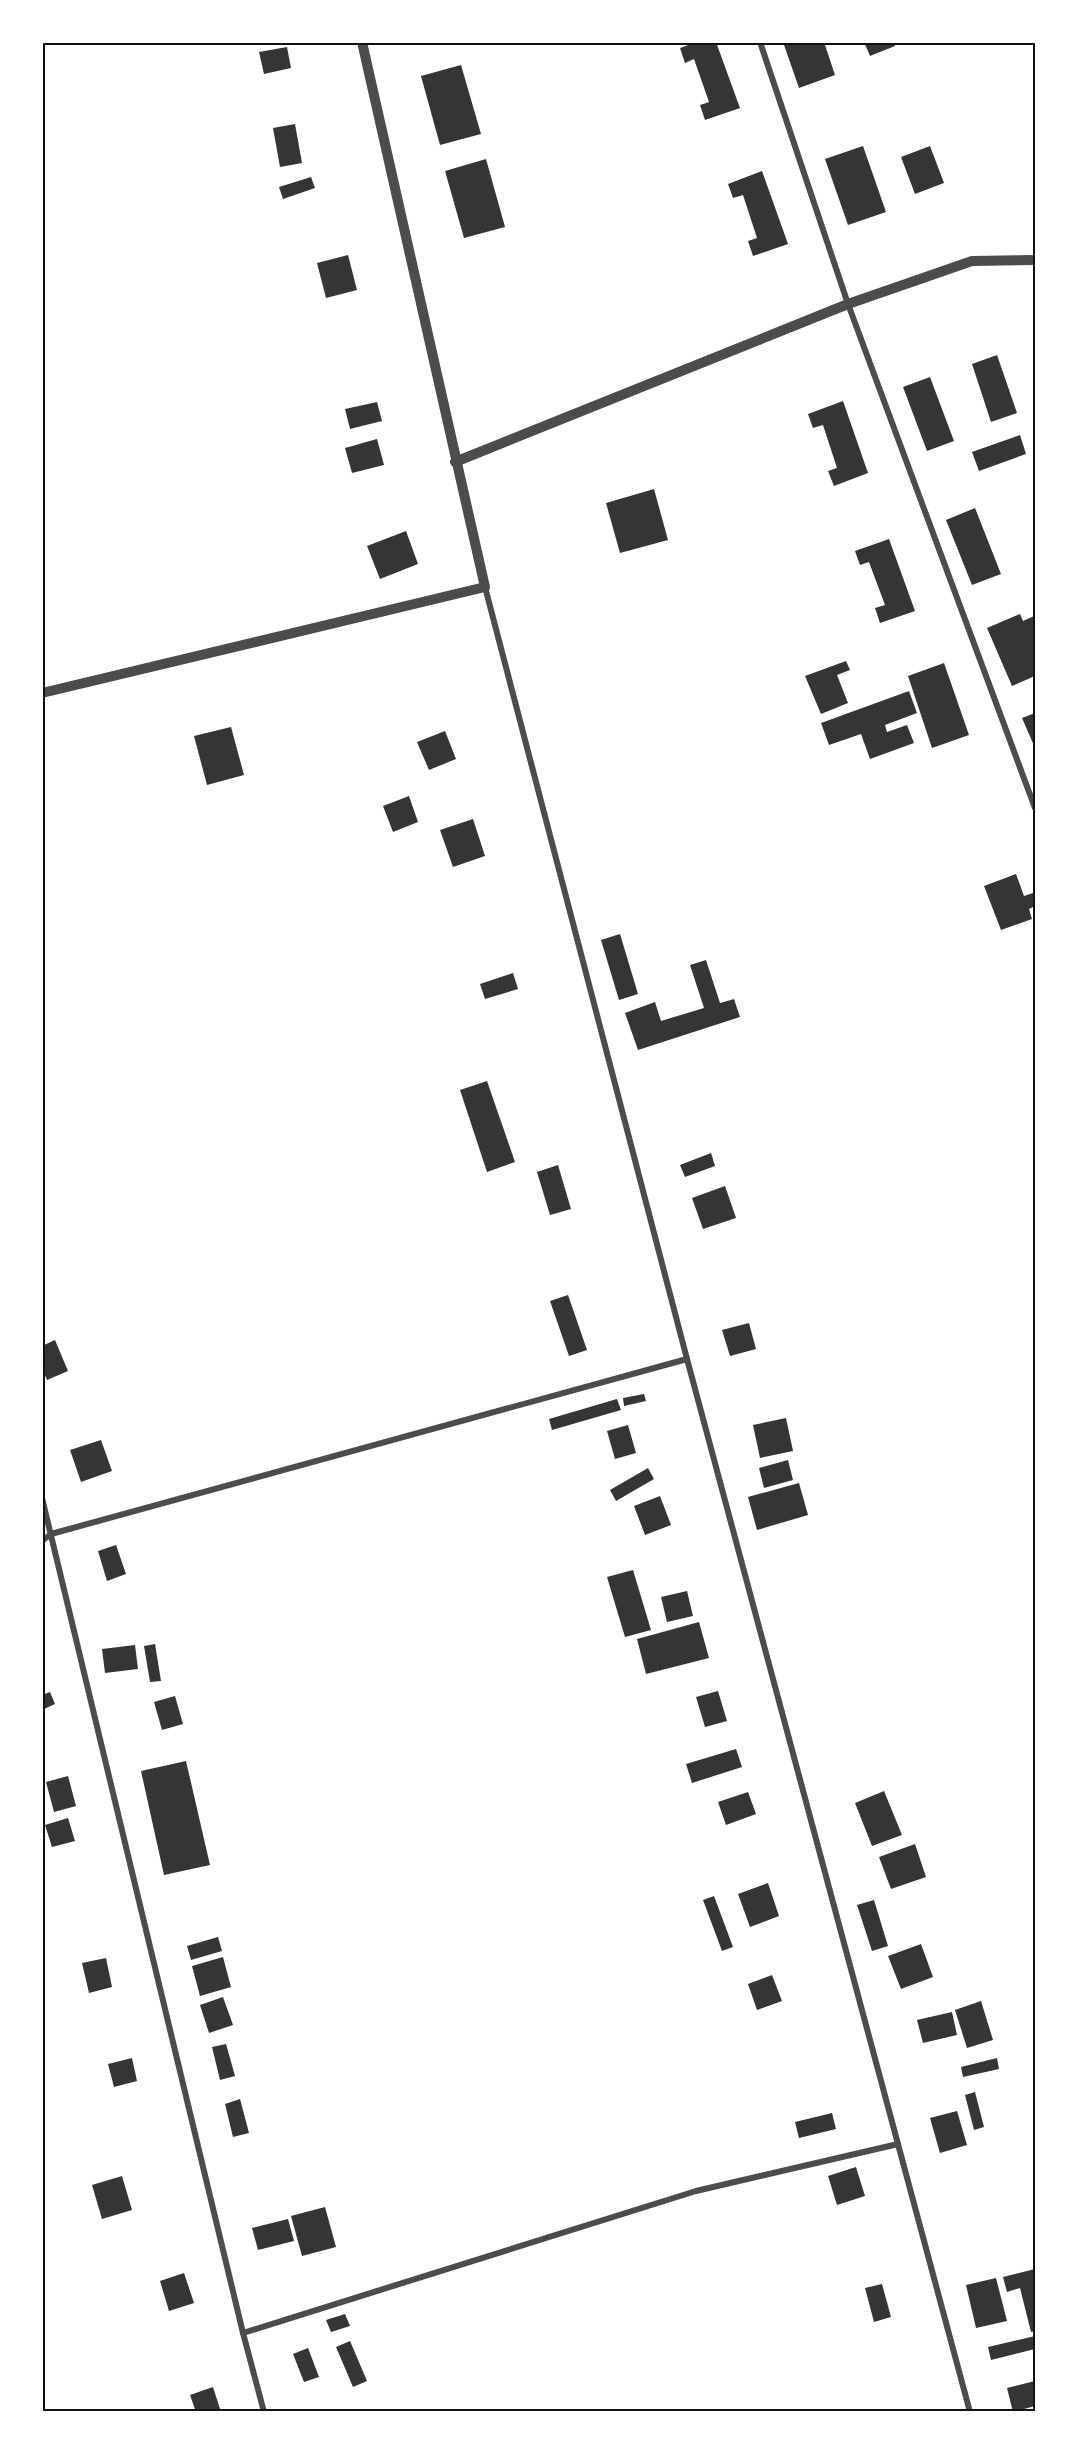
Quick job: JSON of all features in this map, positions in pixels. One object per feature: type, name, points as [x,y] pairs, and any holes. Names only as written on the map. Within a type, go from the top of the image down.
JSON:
[{"type":"street","points":[[362,42],[485,587],[687,1359],[970,2412]]},
{"type":"street","points":[[760,42],[849,304],[1035,808]]},
{"type":"street","points":[[455,462],[849,304],[972,261],[1035,260]]},
{"type":"street","points":[[42,693],[485,587]]},
{"type":"street","points":[[42,1541],[51,1534],[687,1359]]},
{"type":"street","points":[[42,1498],[264,2412]]},
{"type":"street","points":[[243,2333],[696,2191],[898,2144]]},
{"type":"building","points":[[697,42],[716,42],[740,108],[705,120],[700,105],[709,102],[694,59],[685,63],[680,48]]},
{"type":"building","points":[[783,42],[824,42],[835,75],[799,88]]},
{"type":"building","points":[[864,42],[893,42],[895,46],[870,56]]},
{"type":"building","points":[[287,47],[291,68],[264,74],[259,52]]},
{"type":"building","points":[[461,65],[481,134],[440,145],[421,76]]},
{"type":"building","points":[[295,124],[302,163],[280,167],[273,128]]},
{"type":"building","points":[[863,146],[886,212],[848,225],[825,159]]},
{"type":"building","points":[[930,146],[944,183],[915,194],[901,157]]},
{"type":"building","points":[[486,159],[505,227],[464,238],[445,171]]},
{"type":"building","points":[[762,171],[788,244],[753,256],[748,241],[757,238],[743,195],[733,198],[728,184]]},
{"type":"building","points":[[311,177],[315,188],[283,199],[279,187]]},
{"type":"building","points":[[348,255],[357,290],[326,298],[317,263]]},
{"type":"building","points":[[997,355],[1017,413],[991,422],[972,364]]},
{"type":"building","points":[[930,377],[954,441],[927,451],[903,387]]},
{"type":"building","points":[[843,401],[868,473],[834,486],[828,471],[837,468],[823,425],[813,428],[808,414]]},
{"type":"building","points":[[377,402],[382,421],[350,429],[345,409]]},
{"type":"building","points":[[1020,435],[1026,454],[979,471],[972,452]]},
{"type":"building","points":[[377,439],[384,465],[352,473],[345,448]]},
{"type":"building","points":[[654,489],[668,540],[620,553],[606,503]]},
{"type":"building","points":[[975,508],[1001,574],[972,585],[946,520]]},
{"type":"building","points":[[406,531],[418,564],[380,579],[367,546]]},
{"type":"building","points":[[889,539],[915,611],[880,623],[875,608],[885,605],[869,562],[860,565],[855,551]]},
{"type":"building","points":[[1020,614],[1023,621],[1034,616],[1035,618],[1035,643],[1033,644],[1035,676],[1012,686],[987,628]]},
{"type":"building","points":[[846,661],[850,670],[837,675],[848,703],[821,714],[805,676]]},
{"type":"building","points":[[944,663],[969,735],[932,748],[908,676]]},
{"type":"building","points":[[909,691],[917,713],[885,725],[887,732],[907,725],[914,743],[870,759],[861,734],[829,745],[821,723]]},
{"type":"building","points":[[1035,713],[1035,748],[1022,718]]},
{"type":"building","points":[[231,727],[244,775],[207,785],[194,736]]},
{"type":"building","points":[[445,731],[456,759],[429,770],[417,742]]},
{"type":"building","points":[[409,796],[418,822],[393,832],[383,806]]},
{"type":"building","points":[[473,819],[485,856],[453,867],[440,830]]},
{"type":"building","points":[[1016,874],[1024,896],[1033,893],[1035,906],[1029,909],[1032,919],[1001,930],[984,886]]},
{"type":"building","points":[[620,934],[638,994],[619,1000],[601,940]]},
{"type":"building","points":[[706,960],[720,1003],[734,999],[740,1017],[638,1050],[625,1013],[655,1002],[661,1021],[704,1008],[690,965]]},
{"type":"building","points":[[513,973],[518,989],[485,999],[480,984]]},
{"type":"building","points":[[487,1081],[515,1162],[487,1172],[460,1090]]},
{"type":"building","points":[[711,1153],[715,1166],[685,1177],[680,1165]]},
{"type":"building","points":[[558,1165],[571,1209],[550,1215],[537,1172]]},
{"type":"building","points":[[725,1186],[736,1218],[703,1229],[692,1198]]},
{"type":"building","points":[[568,1295],[587,1350],[569,1356],[550,1301]]},
{"type":"building","points":[[749,1323],[756,1349],[730,1356],[722,1330]]},
{"type":"building","points":[[55,1340],[68,1371],[47,1380],[42,1368],[42,1346]]},
{"type":"building","points":[[644,1394],[646,1401],[624,1406],[623,1398]]},
{"type":"building","points":[[617,1399],[621,1410],[552,1430],[549,1419]]},
{"type":"building","points":[[786,1418],[793,1451],[760,1458],[753,1425]]},
{"type":"building","points":[[628,1425],[636,1453],[615,1459],[607,1431]]},
{"type":"building","points":[[101,1440],[112,1471],[81,1482],[70,1450]]},
{"type":"building","points":[[788,1460],[793,1480],[764,1488],[759,1468]]},
{"type":"building","points":[[648,1468],[654,1479],[616,1501],[610,1490]]},
{"type":"building","points":[[799,1483],[808,1515],[757,1530],[748,1497]]},
{"type":"building","points":[[660,1496],[671,1525],[645,1535],[634,1506]]},
{"type":"building","points":[[116,1545],[126,1574],[107,1581],[98,1551]]},
{"type":"building","points":[[633,1570],[651,1630],[625,1637],[607,1577]]},
{"type":"building","points":[[687,1591],[693,1616],[667,1622],[661,1597]]},
{"type":"building","points":[[699,1622],[709,1658],[646,1674],[637,1639]]},
{"type":"building","points":[[155,1644],[161,1681],[150,1682],[144,1646]]},
{"type":"building","points":[[135,1645],[138,1669],[105,1673],[102,1649]]},
{"type":"building","points":[[718,1691],[727,1721],[705,1727],[696,1697]]},
{"type":"building","points":[[50,1692],[55,1704],[42,1710],[42,1695]]},
{"type":"building","points":[[175,1696],[183,1724],[162,1730],[154,1702]]},
{"type":"building","points":[[736,1749],[742,1767],[692,1783],[686,1764]]},
{"type":"building","points":[[186,1761],[210,1865],[164,1875],[141,1771]]},
{"type":"building","points":[[68,1776],[76,1806],[54,1812],[46,1782]]},
{"type":"building","points":[[884,1791],[902,1835],[872,1846],[855,1803]]},
{"type":"building","points":[[748,1792],[756,1814],[726,1825],[718,1802]]},
{"type":"building","points":[[68,1818],[75,1841],[52,1847],[45,1825]]},
{"type":"building","points":[[915,1844],[926,1877],[891,1889],[879,1857]]},
{"type":"building","points":[[768,1883],[779,1916],[750,1927],[738,1894]]},
{"type":"building","points":[[714,1896],[733,1947],[722,1951],[703,1900]]},
{"type":"building","points":[[874,1900],[888,1946],[872,1951],[857,1905]]},
{"type":"building","points":[[218,1937],[222,1951],[191,1960],[187,1946]]},
{"type":"building","points":[[921,1944],[933,1977],[901,1989],[888,1956]]},
{"type":"building","points":[[223,1957],[231,1987],[200,1996],[192,1966]]},
{"type":"building","points":[[106,1958],[112,1987],[89,1993],[82,1963]]},
{"type":"building","points":[[772,1975],[782,2001],[757,2010],[748,1984]]},
{"type":"building","points":[[223,1997],[233,2025],[209,2033],[200,2005]]},
{"type":"building","points":[[981,2001],[993,2040],[967,2048],[955,2010]]},
{"type":"building","points":[[952,2012],[957,2035],[923,2043],[917,2020]]},
{"type":"building","points":[[226,2044],[235,2076],[220,2080],[212,2047]]},
{"type":"building","points":[[132,2058],[137,2081],[114,2087],[108,2064]]},
{"type":"building","points":[[997,2058],[999,2069],[963,2077],[961,2067]]},
{"type":"building","points":[[975,2092],[984,2127],[974,2130],[965,2095]]},
{"type":"building","points":[[240,2099],[249,2133],[233,2137],[225,2104]]},
{"type":"building","points":[[957,2111],[967,2145],[940,2153],[930,2118]]},
{"type":"building","points":[[832,2113],[836,2129],[799,2138],[795,2122]]},
{"type":"building","points":[[856,2167],[865,2196],[837,2205],[828,2176]]},
{"type":"building","points":[[122,2176],[132,2210],[102,2219],[92,2185]]},
{"type":"building","points":[[325,2207],[336,2247],[302,2256],[291,2216]]},
{"type":"building","points":[[288,2219],[294,2241],[258,2250],[252,2228]]},
{"type":"building","points":[[1035,2269],[1035,2331],[1031,2332],[1020,2288],[1007,2292],[1003,2277]]},
{"type":"building","points":[[184,2273],[194,2303],[169,2311],[160,2281]]},
{"type":"building","points":[[996,2278],[1007,2321],[976,2328],[966,2285]]},
{"type":"building","points":[[882,2284],[891,2317],[874,2322],[865,2288]]},
{"type":"building","points":[[345,2314],[350,2326],[331,2332],[326,2320]]},
{"type":"building","points":[[1035,2336],[1035,2349],[991,2360],[988,2347]]},
{"type":"building","points":[[350,2341],[367,2381],[353,2387],[336,2347]]},
{"type":"building","points":[[308,2348],[319,2377],[304,2382],[293,2354]]},
{"type":"building","points":[[1035,2381],[1035,2406],[1013,2412],[1007,2388]]},
{"type":"building","points":[[213,2387],[221,2412],[196,2412],[190,2395]]}]
